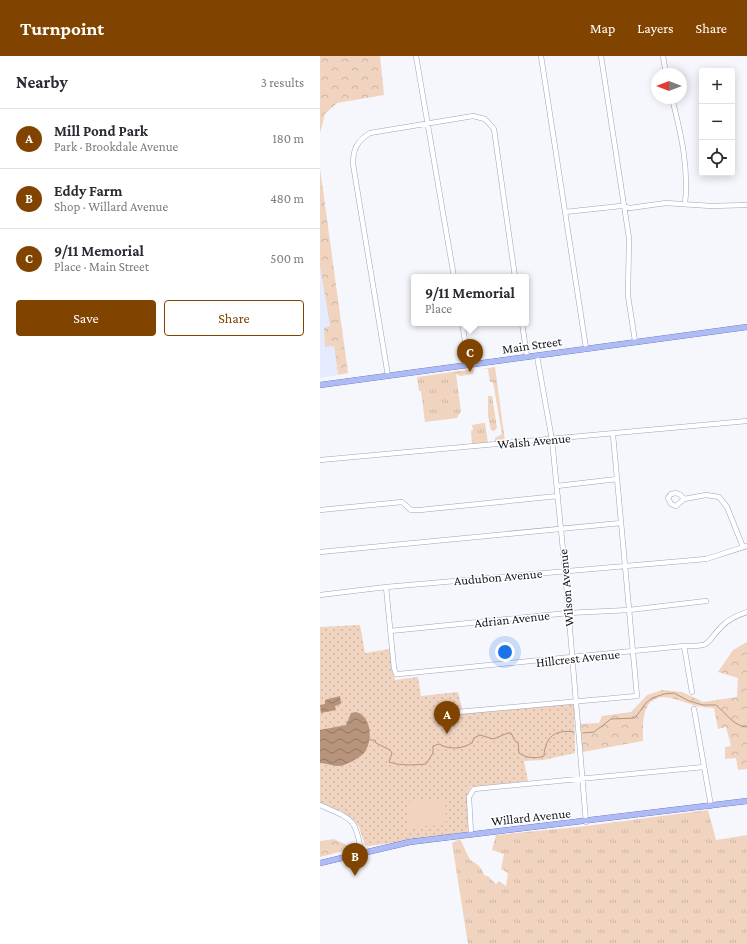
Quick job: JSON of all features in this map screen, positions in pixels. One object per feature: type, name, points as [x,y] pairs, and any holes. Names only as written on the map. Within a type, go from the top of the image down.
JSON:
[{"type":"main road","name":"Main Street","points":[[320,386],[635,341],[747,327]]},
{"type":"main road","name":"Willard Avenue","points":[[320,863],[361,852],[410,842],[586,822],[747,801]]},
{"type":"street","points":[[416,56],[453,274]]},
{"type":"street","points":[[541,56],[586,348]]},
{"type":"street","points":[[602,56],[629,238],[628,296],[635,341]]},
{"type":"street","points":[[663,56],[665,68]]},
{"type":"street","points":[[673,104],[681,135],[687,181],[685,204]]},
{"type":"street","points":[[388,376],[353,153],[356,145],[370,133],[473,116],[485,119],[494,129],[515,274]]},
{"type":"street","points":[[565,212],[621,206],[630,208],[666,204],[711,206],[747,205]]},
{"type":"street","points":[[463,326],[469,364]]},
{"type":"street","points":[[522,326],[527,357]]},
{"type":"street","name":"Wilson Avenue","points":[[537,356],[552,440],[558,496],[586,822]]},
{"type":"street","name":"Walsh Avenue","points":[[320,460],[613,435],[747,421]]},
{"type":"street","points":[[447,712],[637,696],[613,435]]},
{"type":"street","points":[[556,486],[617,479]]},
{"type":"street","points":[[320,510],[402,502],[411,510],[420,510],[558,496]]},
{"type":"street","points":[[684,499],[706,496],[718,497],[727,507],[745,547]]},
{"type":"street","points":[[320,552],[621,523]]},
{"type":"street","name":"Audubon Avenue","points":[[320,595],[386,587],[565,570],[626,567],[706,559],[745,547]]},
{"type":"street","points":[[386,587],[390,631]]},
{"type":"street","name":"Adrian Avenue","points":[[390,631],[568,613],[629,610],[706,601]]},
{"type":"street","name":"Hillcrest Avenue","points":[[390,631],[396,674],[684,646],[700,646],[710,643],[722,626],[733,617],[747,612]]},
{"type":"street","points":[[684,646],[692,692]]},
{"type":"street","points":[[694,709],[711,806]]},
{"type":"street","points":[[471,834],[469,797],[471,791],[477,789],[704,767]]},
{"type":"street","points":[[320,805],[347,817],[353,822],[358,834],[361,852]]},
{"type":"shaded area","points":[[320,267],[330,326],[325,347],[334,346],[338,375],[320,378]]},
{"type":"green space","points":[[320,56],[380,56],[384,95],[337,103],[325,114],[320,133]]},
{"type":"green space","points":[[320,168],[348,373],[338,375],[334,346],[325,347],[324,328],[330,326],[320,267]]},
{"type":"green space","points":[[495,367],[505,441],[495,442],[495,438],[502,434],[493,382],[490,382],[488,369],[483,369]]},
{"type":"green space","points":[[474,369],[473,374],[460,376],[456,374],[461,411],[457,418],[425,422],[421,391],[419,391],[417,377]]},
{"type":"green space","points":[[488,396],[492,396],[497,428],[494,431],[491,430],[488,416]]},
{"type":"green space","points":[[485,423],[488,443],[472,444],[472,425]]},
{"type":"green space","points":[[360,625],[365,653],[390,649],[395,680],[418,677],[421,696],[458,692],[463,713],[566,704],[574,705],[575,753],[543,760],[524,761],[528,781],[471,787],[467,795],[469,832],[369,846],[365,845],[359,827],[352,818],[320,803],[320,627]]},
{"type":"green space","points":[[747,642],[747,769],[738,770],[736,758],[725,759],[725,747],[731,746],[726,727],[718,729],[714,708],[695,706],[675,699],[662,697],[651,702],[645,711],[643,741],[582,752],[580,724],[599,723],[602,716],[631,712],[647,695],[662,690],[682,692],[703,702],[737,697],[738,678],[718,672],[733,650]]},
{"type":"green space","points":[[445,799],[446,825],[409,827],[407,802]]},
{"type":"green space","points":[[708,810],[716,840],[747,835],[747,944],[468,944],[452,843],[460,839],[470,860],[479,866],[484,875],[489,877],[496,884],[499,881],[506,886],[508,873],[501,869],[504,854],[492,850],[496,835],[578,827]]},
{"type":"green space","points":[[334,839],[351,847],[347,850],[320,857],[320,841]]},
{"type":"water","points":[[340,696],[341,704],[335,706],[336,710],[321,713],[320,705],[325,704],[325,700]]},
{"type":"water","points":[[356,712],[366,719],[370,731],[369,744],[363,754],[351,762],[341,766],[320,763],[320,730],[346,725],[351,713]]},
{"type":"waterway","points":[[583,733],[594,732],[611,719],[635,718],[646,703],[652,698],[664,694],[674,693],[689,701],[703,705],[716,705],[738,725],[747,727]]},
{"type":"waterway","points":[[370,740],[375,740],[376,743],[390,750],[392,753],[389,762],[412,765],[426,764],[433,753],[433,746],[439,744],[451,748],[460,748],[472,743],[474,738],[480,735],[493,739],[508,733],[511,733],[515,741],[518,743],[519,753],[528,757],[541,757],[544,756],[546,744],[552,736],[561,732],[574,732]]},
{"type":"place","name":"9/11 Memorial","points":[[470,372]]},
{"type":"place","name":"Mill Pond Park","points":[[447,734]]},
{"type":"place","name":"Eddy Farm","points":[[355,876]]}]
